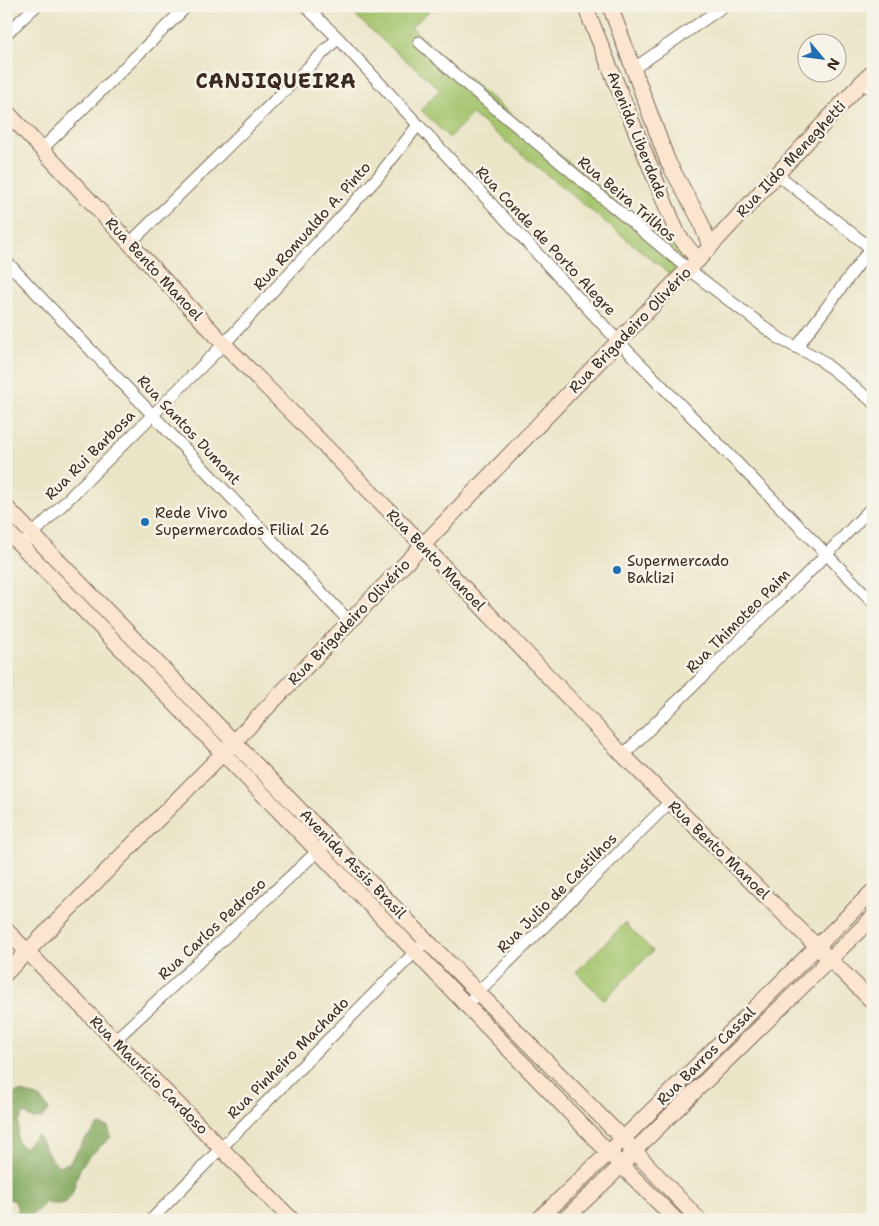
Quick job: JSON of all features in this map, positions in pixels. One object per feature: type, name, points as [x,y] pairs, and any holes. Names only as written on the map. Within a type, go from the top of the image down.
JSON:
[{"type":"street","points":[[6,34],[36,6]]},
{"type":"street","points":[[42,149],[187,6]]},
{"type":"street","name":"Rua Conde de Porto Alegre","points":[[306,6],[338,38],[618,341],[873,602]]},
{"type":"street","name":"Avenida Liberdade","points":[[585,6],[678,235],[693,265]]},
{"type":"street","name":"Avenida Liberdade","points":[[610,6],[668,162],[700,218],[710,246]]},
{"type":"street","points":[[633,69],[724,6]]},
{"type":"street","points":[[130,243],[338,38]]},
{"type":"street","name":"Rua Beira Trilhos","points":[[419,42],[458,78],[693,265],[780,339],[818,358],[873,402]]},
{"type":"street","name":"Rua Ildo Meneghetti","points":[[710,246],[777,174],[869,82]]},
{"type":"street","name":"Rua Bento Manoel","points":[[6,111],[224,344],[423,545],[623,755],[873,1002]]},
{"type":"street","points":[[634,128],[652,120]]},
{"type":"street","name":"Rua Romualdo A. Pinto","points":[[224,344],[378,177],[418,125]]},
{"type":"street","points":[[777,174],[872,247],[796,347]]},
{"type":"street","name":"Rua Brigadeiro Olivério","points":[[6,973],[234,742],[710,246]]},
{"type":"street","name":"Rua Santos Dumont","points":[[6,261],[349,621]]},
{"type":"street","name":"Rua Rui Barbosa","points":[[21,546],[224,344]]},
{"type":"street","name":"Rua Thimoteo Paim","points":[[623,755],[873,506]]},
{"type":"street","name":"Avenida Assis Brasil","points":[[6,507],[623,1139],[696,1219]]},
{"type":"street","name":"Avenida Assis Brasil","points":[[6,530],[621,1166],[676,1220]]},
{"type":"street","points":[[96,623],[108,612]]},
{"type":"street","name":"Rua Julio de Castilhos","points":[[466,1006],[670,802]]},
{"type":"street","name":"Rua Carlos Pedroso","points":[[115,1040],[330,840]]},
{"type":"street","name":"Rua Barros Cassal","points":[[538,1220],[623,1139],[873,891]]},
{"type":"street","name":"Rua Barros Cassal","points":[[564,1220],[873,917]]},
{"type":"street","name":"Rua Maurício Cardoso","points":[[6,930],[292,1220]]},
{"type":"street","name":"Rua Pinheiro Machado","points":[[151,1220],[427,940]]},
{"type":"green space","points":[[345,6],[435,6],[411,27],[447,61],[662,240],[671,232],[688,258],[672,276],[472,114],[449,138],[421,110],[440,89]]},
{"type":"green space","points":[[625,923],[653,951],[604,1000],[576,972]]},
{"type":"green space","points":[[17,1092],[36,1096],[49,1110],[42,1118],[33,1119],[24,1113],[19,1121],[17,1141],[24,1148],[37,1134],[52,1160],[59,1166],[69,1163],[85,1139],[99,1125],[108,1127],[111,1137],[83,1164],[69,1199],[64,1203],[46,1202],[27,1218],[23,1219],[14,1218],[18,1209],[14,1200],[6,1199],[6,1100]]},
{"type":"place","name":"Rede Vivo Supermercados Filial 26","points":[[145,522]]},
{"type":"place","name":"Supermercado Baklizi","points":[[617,570]]},
{"type":"district","name":"CANJIQUEIRA","points":[[276,81]]}]
